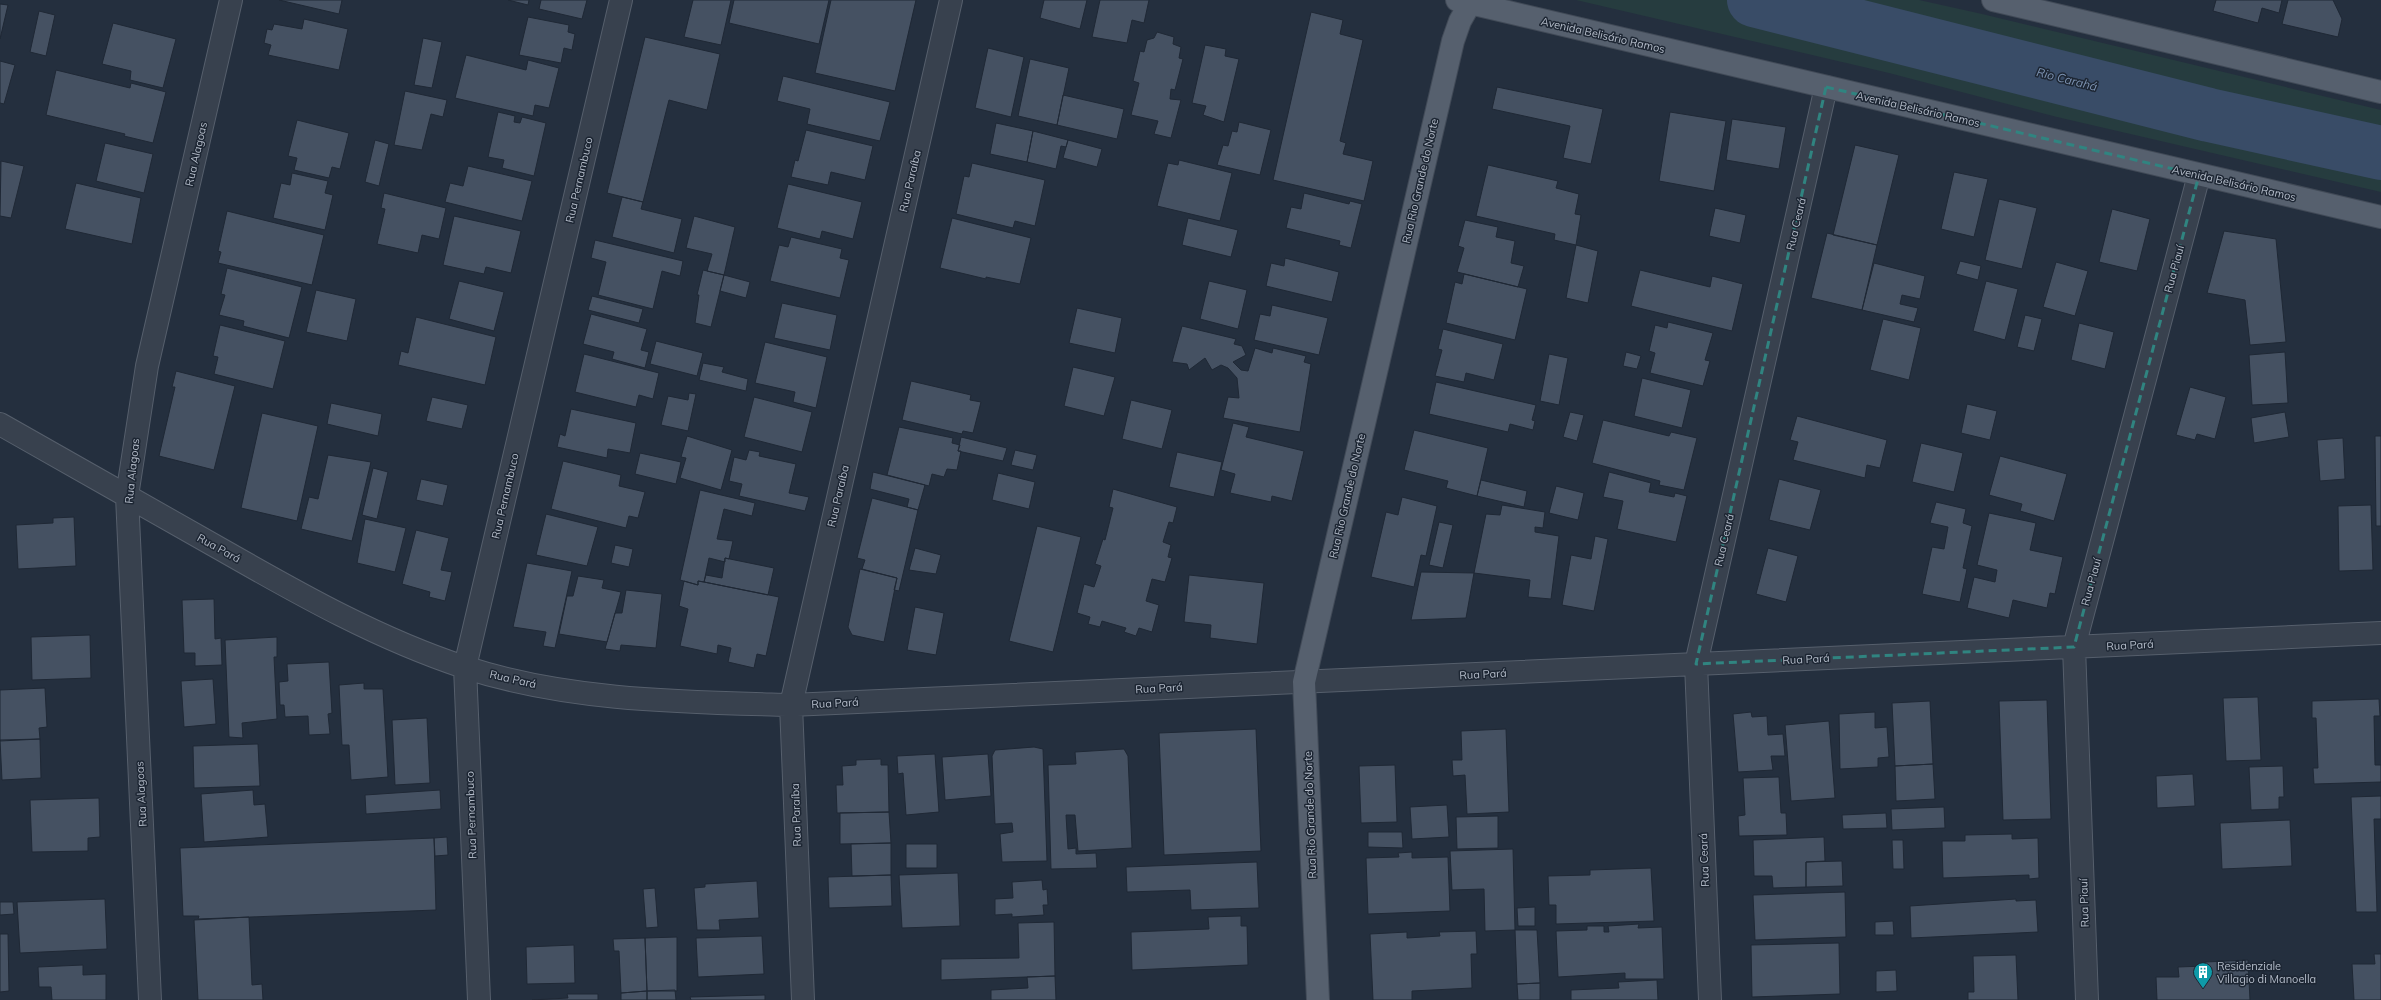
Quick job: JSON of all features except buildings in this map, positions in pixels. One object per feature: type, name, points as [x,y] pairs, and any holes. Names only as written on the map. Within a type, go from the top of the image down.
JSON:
[{"type":"main road","points":[[1992,0],[2381,92]]},
{"type":"main road","name":"Avenida Belisário Ramos","points":[[1465,1],[2381,217]]},
{"type":"main road","name":"Rua Rio Grande do Norte","points":[[1318,1000],[1304,682],[1453,41],[1465,1]]},
{"type":"street","name":"Rua Alagoas","points":[[150,1000],[127,496],[148,366],[231,0]]},
{"type":"street","name":"Rua Pernambuco","points":[[479,1000],[465,667],[621,0]]},
{"type":"street","name":"Rua Paraíba","points":[[803,1000],[791,705],[951,0]]},
{"type":"street","name":"Rua Ceará","points":[[1710,1000],[1696,664],[1826,87]]},
{"type":"street","name":"Rua Piauí","points":[[2088,1000],[2074,647],[2199,175]]},
{"type":"street","name":"Rua Pará","points":[[0,424],[349,619],[412,648],[465,667],[530,683],[604,695],[690,702],[791,705],[2381,633]]},
{"type":"highlighted area","points":[[1826,87],[2199,175],[2074,647],[1696,664]]},
{"type":"green space","points":[[1576,0],[1919,0],[1982,14],[2381,110],[2381,192],[2057,117],[1889,73]]},
{"type":"waterway","name":"Rio Carahá","points":[[1754,0],[2209,115],[2381,153]]},
{"type":"place","name":"Residenziale Villagio di Manoella","points":[[2203,989]]}]
